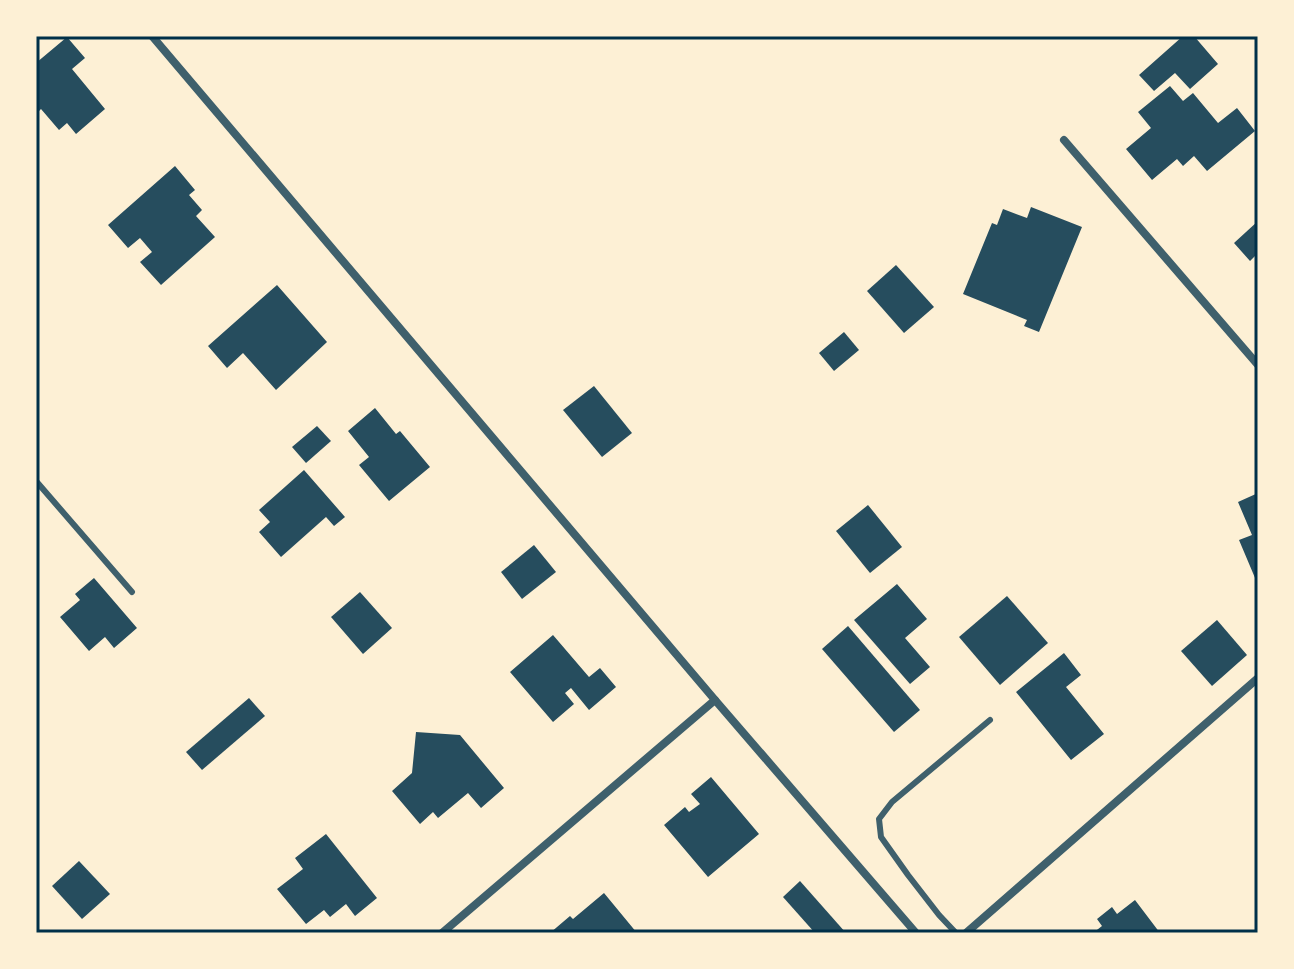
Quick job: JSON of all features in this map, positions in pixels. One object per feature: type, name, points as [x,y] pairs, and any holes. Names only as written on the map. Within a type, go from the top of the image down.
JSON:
[{"type":"street","points":[[152,36],[916,933]]},
{"type":"street","points":[[1064,140],[1258,365]]},
{"type":"street","points":[[966,933],[1258,678]]},
{"type":"street","points":[[442,933],[715,700]]},
{"type":"lane","points":[[36,481],[132,592]]},
{"type":"lane","points":[[956,933],[931,905],[881,837],[879,819],[892,802],[990,720]]},
{"type":"building","points":[[1183,36],[1194,36],[1218,64],[1190,89],[1175,73],[1154,91],[1139,75]]},
{"type":"building","points":[[67,37],[85,58],[72,69],[105,109],[76,134],[67,123],[59,130],[41,109],[36,114],[36,63]]},
{"type":"building","points":[[1170,86],[1183,101],[1193,93],[1218,123],[1237,108],[1255,131],[1207,171],[1194,156],[1183,166],[1177,159],[1152,180],[1126,149],[1151,128],[1138,112]]},
{"type":"building","points":[[175,166],[195,190],[189,195],[202,210],[196,216],[215,237],[161,285],[140,262],[152,252],[140,238],[128,248],[108,225]]},
{"type":"building","points":[[1031,207],[1082,227],[1039,332],[1024,326],[1027,320],[963,294],[992,223],[997,225],[1003,209],[1027,218]]},
{"type":"building","points":[[1258,221],[1258,259],[1255,256],[1250,261],[1234,243]]},
{"type":"building","points":[[896,265],[934,307],[904,333],[867,291]]},
{"type":"building","points":[[277,285],[327,342],[276,390],[243,353],[227,368],[208,346]]},
{"type":"building","points":[[844,332],[859,350],[834,371],[819,353]]},
{"type":"building","points":[[594,386],[632,433],[602,457],[563,410]]},
{"type":"building","points":[[375,408],[396,434],[400,431],[430,467],[389,501],[359,465],[369,457],[348,431]]},
{"type":"building","points":[[317,426],[331,441],[306,463],[292,447]]},
{"type":"building","points":[[304,470],[345,517],[334,526],[326,517],[281,557],[259,532],[270,522],[259,510]]},
{"type":"building","points":[[1258,493],[1258,585],[1239,540],[1252,535],[1238,502]]},
{"type":"building","points":[[868,505],[902,547],[870,573],[836,531]]},
{"type":"building","points":[[534,545],[556,572],[522,599],[501,572]]},
{"type":"building","points":[[94,578],[137,628],[114,648],[105,637],[89,651],[60,617],[80,600],[75,594]]},
{"type":"building","points":[[897,584],[927,619],[905,638],[930,667],[910,684],[854,620]]},
{"type":"building","points":[[360,592],[392,628],[363,654],[331,617]]},
{"type":"building","points":[[1007,596],[1048,643],[1000,685],[959,637]]},
{"type":"building","points":[[1217,620],[1247,655],[1212,686],[1181,651]]},
{"type":"building","points":[[848,626],[920,710],[894,732],[822,649]]},
{"type":"building","points":[[553,635],[589,677],[600,668],[616,687],[589,710],[571,688],[565,693],[574,704],[553,722],[510,672]]},
{"type":"building","points":[[1064,653],[1081,675],[1066,687],[1104,734],[1071,760],[1016,692]]},
{"type":"building","points":[[249,698],[265,716],[202,770],[186,752]]},
{"type":"building","points":[[416,732],[460,735],[504,788],[481,808],[468,793],[438,818],[433,812],[420,824],[392,791],[412,773]]},
{"type":"building","points":[[711,777],[759,834],[708,877],[664,825],[685,807],[689,812],[700,804],[691,794]]},
{"type":"building","points":[[326,834],[377,898],[355,916],[346,904],[330,917],[324,910],[306,924],[277,889],[303,869],[295,858]]},
{"type":"building","points":[[79,861],[110,894],[82,919],[52,886]]},
{"type":"building","points":[[800,881],[846,933],[815,933],[783,897]]},
{"type":"building","points":[[604,893],[637,933],[550,933],[570,916],[573,919]]},
{"type":"building","points":[[1135,900],[1160,933],[1093,933],[1102,926],[1097,919],[1112,907],[1117,914]]}]
